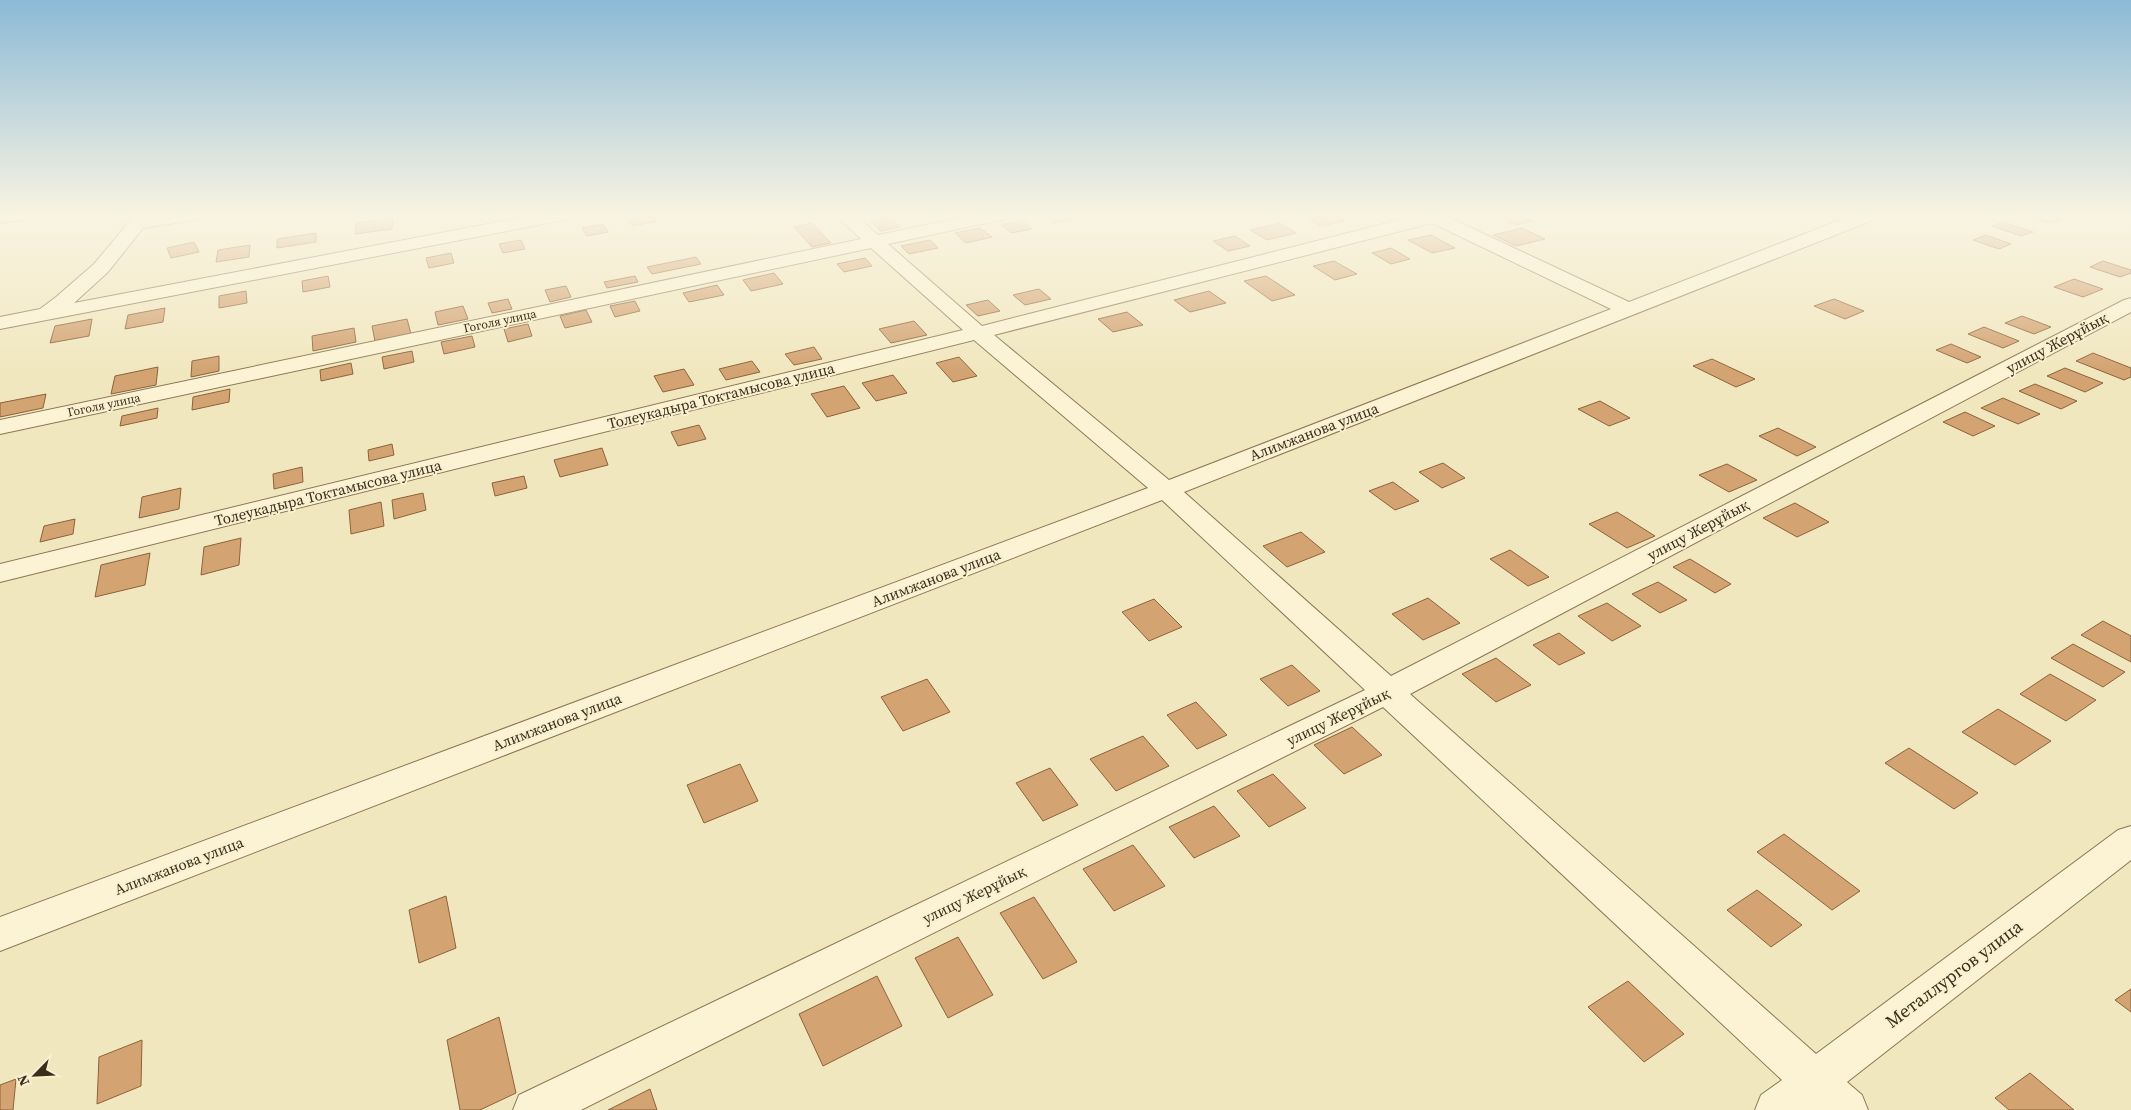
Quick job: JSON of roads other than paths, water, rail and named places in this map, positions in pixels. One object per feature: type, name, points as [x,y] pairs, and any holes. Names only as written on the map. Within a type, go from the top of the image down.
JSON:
[{"type":"street","points":[[43,315],[68,300],[100,267]]},
{"type":"street","points":[[0,323],[294,267]]},
{"type":"street","name":"Гоголя улица","points":[[0,427],[757,267]]},
{"type":"street","points":[[902,267],[978,333],[1166,490],[1846,1110]]},
{"type":"street","name":"Толеукадыра Токтамысова улица","points":[[0,573],[978,333],[1237,267]]},
{"type":"street","points":[[1540,267],[1630,310]]},
{"type":"street","name":"Алимжанова улица","points":[[0,934],[1166,490],[1739,267]]},
{"type":"street","name":"улицу Жерұйық","points":[[535,1110],[1387,692],[2131,304]]},
{"type":"street","name":"Металлургов улица","points":[[1777,1110],[2131,840]]}]
